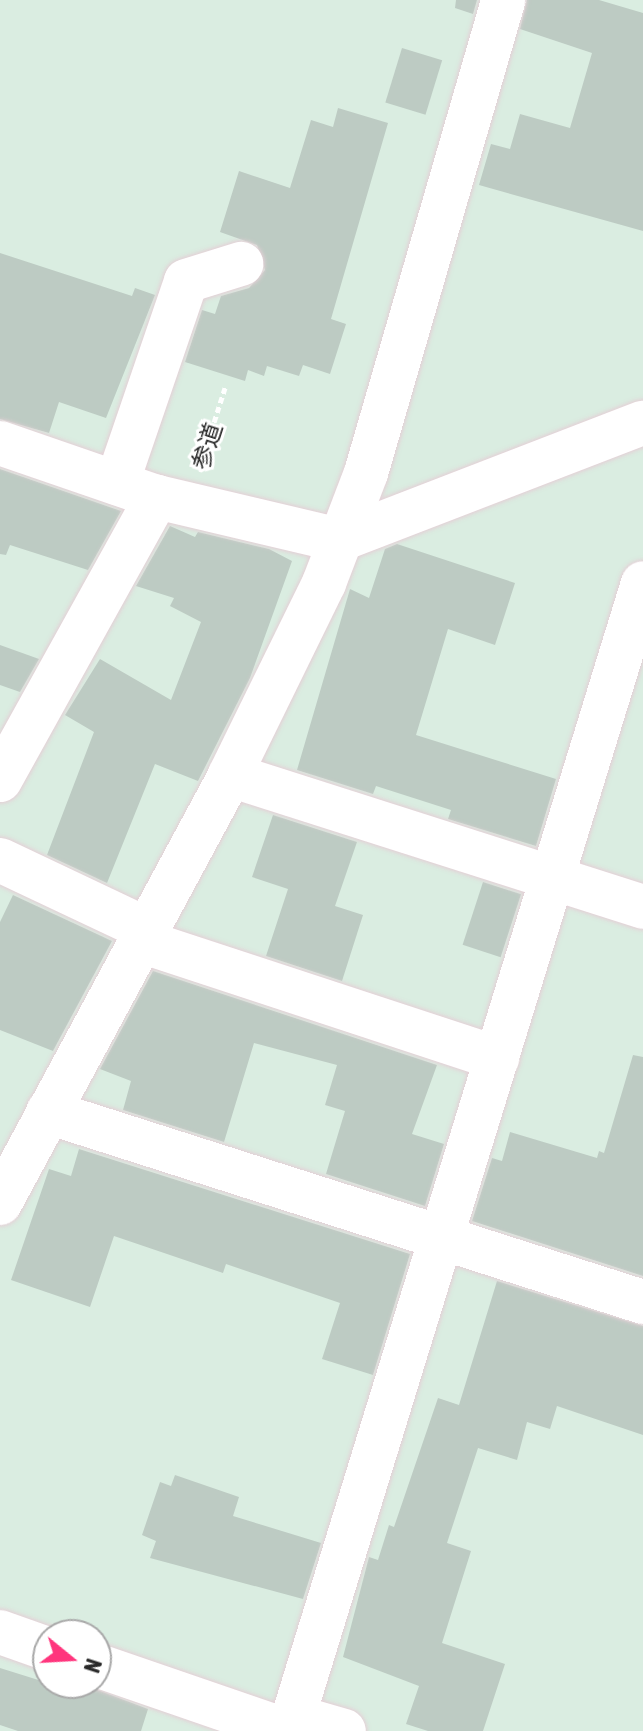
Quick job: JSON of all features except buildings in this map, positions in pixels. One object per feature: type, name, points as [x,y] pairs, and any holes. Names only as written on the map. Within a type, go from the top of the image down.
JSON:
[{"type":"street","points":[[0,1203],[230,775],[324,583],[366,473],[503,0]]},
{"type":"street","points":[[0,780],[154,495],[186,281],[241,264]]},
{"type":"street","points":[[0,443],[154,495],[339,540],[643,423]]},
{"type":"street","points":[[290,1726],[551,879],[632,657],[643,583]]},
{"type":"street","points":[[230,775],[643,907]]},
{"type":"street","points":[[0,860],[145,936],[497,1058]]},
{"type":"street","points":[[48,1112],[643,1302]]},
{"type":"street","points":[[0,1632],[32,1643]]},
{"type":"street","points":[[112,1670],[290,1726],[344,1731]]},
{"type":"path","name":"参道","points":[[154,495],[225,388]]}]
